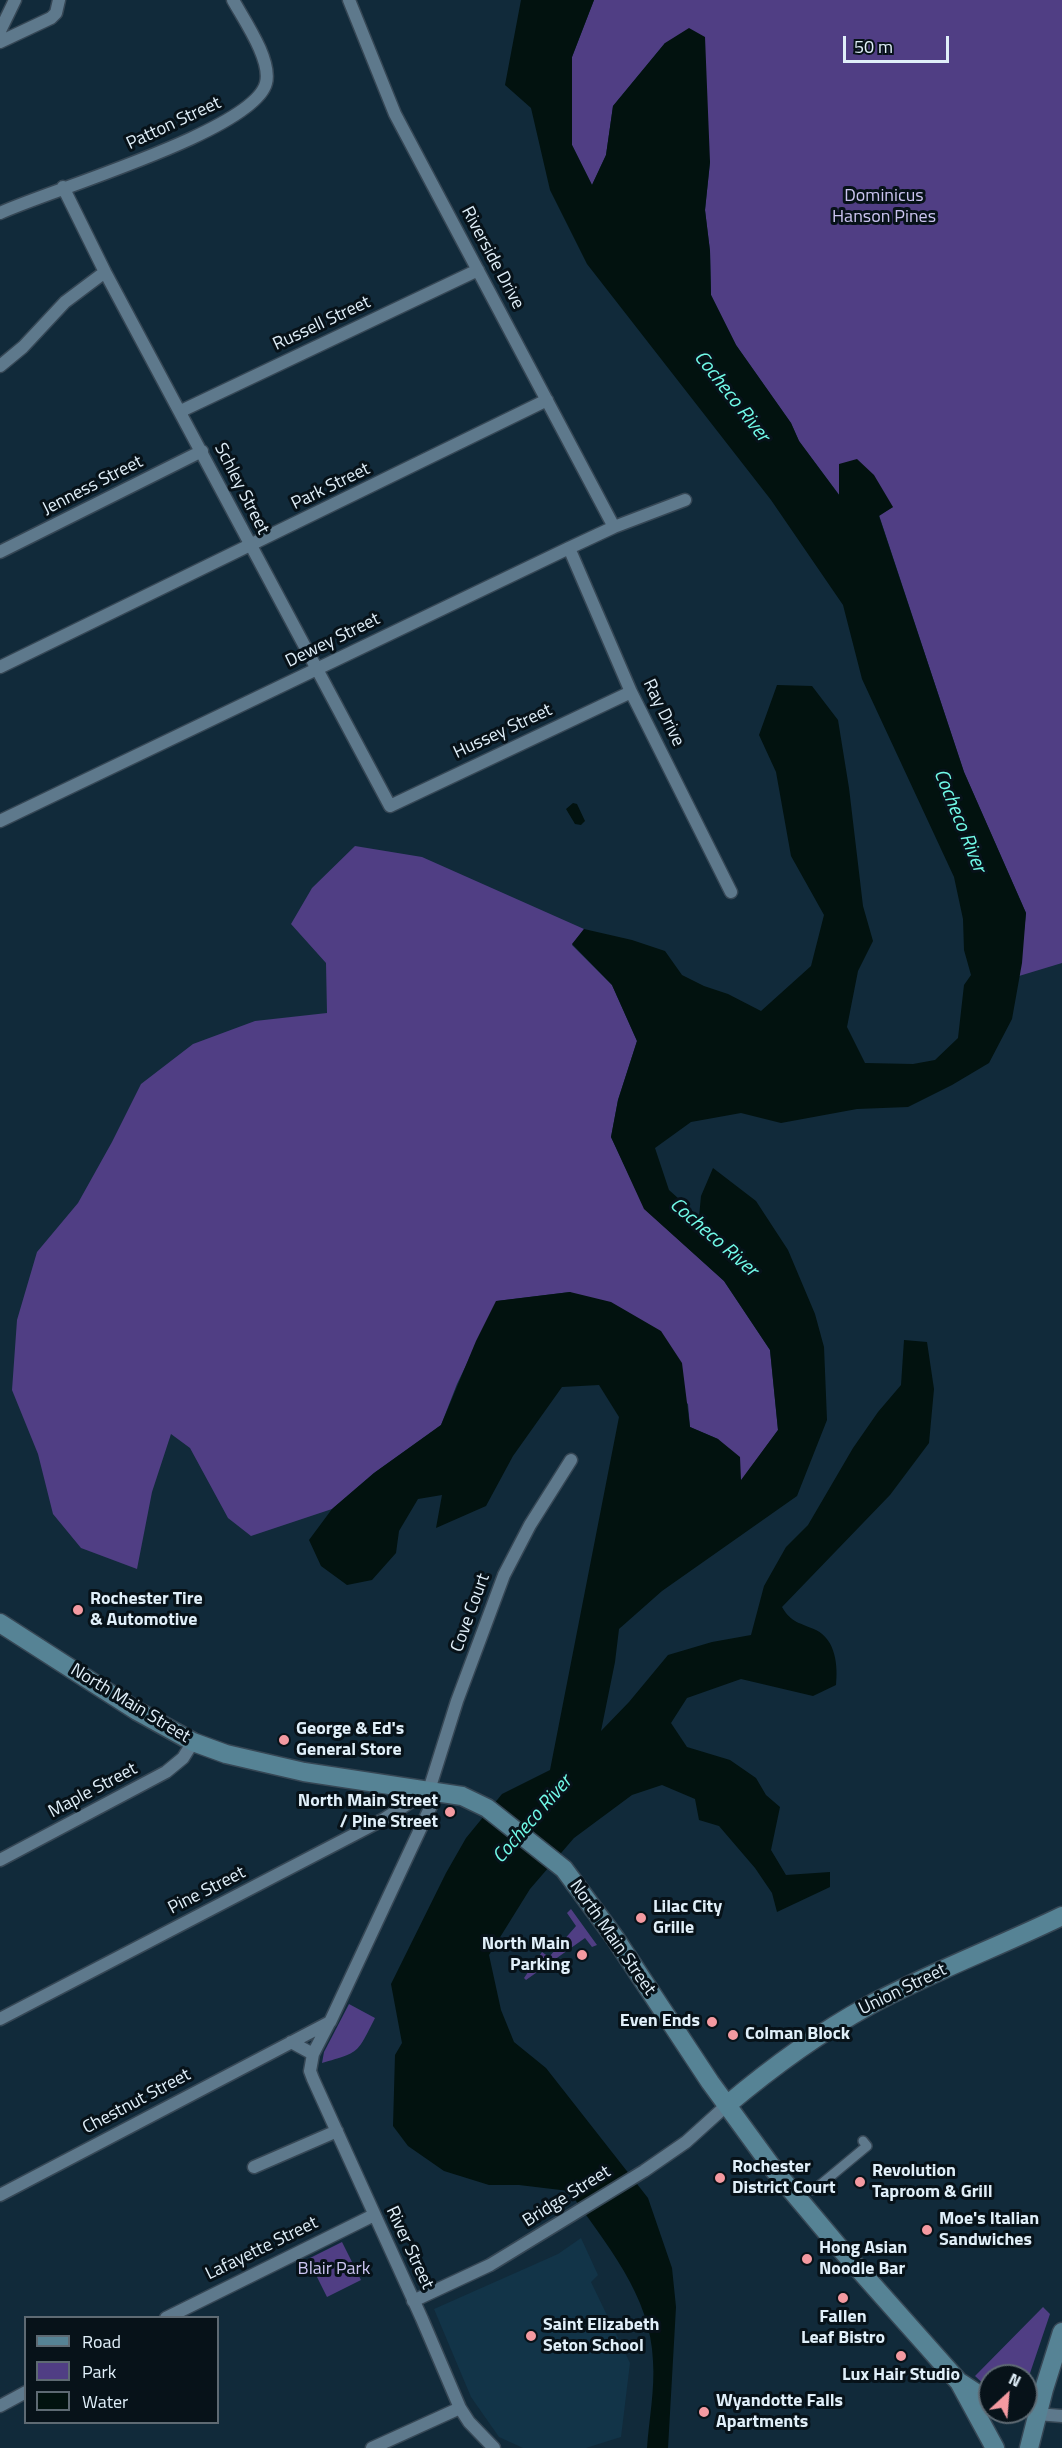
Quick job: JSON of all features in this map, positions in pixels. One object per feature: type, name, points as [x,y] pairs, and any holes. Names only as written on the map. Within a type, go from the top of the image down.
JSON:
[{"type":"main road","name":"North Main Street","points":[[0,1623],[137,1711],[193,1742],[226,1754],[304,1772],[462,1797],[487,1808],[564,1869],[615,1938],[727,2105],[801,2204],[959,2382],[994,2448]]},
{"type":"main road","name":"Union Street","points":[[727,2105],[778,2063],[854,2014],[1062,1916]]},
{"type":"main road","points":[[1038,2398],[1044,2389],[1062,2331]]},
{"type":"main road","points":[[959,2382],[978,2395]]},
{"type":"main road","points":[[1029,2448],[1030,2424]]},
{"type":"street","points":[[0,31],[15,0]]},
{"type":"street","points":[[0,42],[51,18],[56,13],[59,0]]},
{"type":"street","name":"Patton Street","points":[[0,213],[63,187],[152,156],[247,109],[260,97],[267,82],[266,68],[260,50],[233,0]]},
{"type":"street","name":"Riverside Drive","points":[[349,0],[395,114],[614,527]]},
{"type":"street","name":"Schley Street","points":[[63,187],[105,272],[390,806]]},
{"type":"street","name":"Russell Street","points":[[181,411],[478,270]]},
{"type":"street","points":[[0,366],[23,347],[65,302],[105,272]]},
{"type":"street","name":"Park Street","points":[[0,667],[547,400]]},
{"type":"street","name":"Jenness Street","points":[[0,552],[201,452]]},
{"type":"street","name":"Dewey Street","points":[[0,821],[569,548],[614,527],[685,500]]},
{"type":"street","name":"Ray Drive","points":[[569,548],[631,692],[731,892]]},
{"type":"street","name":"Hussey Street","points":[[390,806],[631,692]]},
{"type":"street","name":"Cove Court","points":[[433,1791],[457,1701],[504,1575],[530,1525],[571,1460]]},
{"type":"street","name":"Maple Street","points":[[0,1860],[166,1772],[183,1758],[193,1742]]},
{"type":"street","name":"Pine Street","points":[[0,2019],[384,1819],[433,1791]]},
{"type":"street","name":"River Street","points":[[433,1791],[314,2054],[310,2071],[460,2408],[469,2422],[494,2448]]},
{"type":"street","points":[[291,2042],[330,2022]]},
{"type":"street","points":[[291,2042],[314,2054]]},
{"type":"street","name":"Chestnut Street","points":[[0,2195],[291,2042]]},
{"type":"street","name":"Bridge Street","points":[[414,2301],[490,2265],[568,2218],[677,2149],[727,2105]]},
{"type":"street","points":[[254,2167],[337,2131]]},
{"type":"street","points":[[814,2190],[867,2146],[863,2141]]},
{"type":"street","name":"Lafayette Street","points":[[170,2316],[374,2215]]},
{"type":"street","points":[[0,2406],[24,2393]]},
{"type":"street","points":[[372,2448],[460,2408]]},
{"type":"street","points":[[1038,2410],[1062,2416]]},
{"type":"shaded area","name":"Saint Elizabeth Seton School","points":[[581,2238],[598,2275],[591,2282],[630,2363],[621,2437],[586,2448],[523,2448],[499,2437],[471,2397],[434,2309],[558,2254]]},
{"type":"green space","name":"Dominicus Hanson Pines","points":[[594,0],[1062,0],[1062,963],[1019,976],[1026,913],[964,772],[879,515],[893,507],[840,496],[799,441],[791,423],[736,345],[711,295],[710,251],[705,210],[710,162],[665,43],[613,106],[606,155],[592,185],[572,145],[572,57]]},
{"type":"green space","points":[[355,846],[422,857],[584,929],[572,945],[612,985],[637,1041],[618,1100],[611,1137],[645,1209],[724,1281],[770,1350],[778,1430],[741,1481],[718,1439],[690,1427],[688,1404],[570,1292],[497,1301],[457,1384],[441,1425],[374,1473],[332,1509],[251,1536],[228,1518],[190,1448],[171,1434],[152,1492],[137,1569],[81,1548],[53,1514],[38,1454],[12,1390],[17,1320],[37,1252],[78,1203],[141,1084],[193,1044],[255,1021],[327,1013],[326,963],[291,924],[312,888]]},
{"type":"green space","points":[[571,1909],[597,1945],[592,1947],[585,1938],[526,1980],[524,1978],[542,1952],[549,1957],[576,1926],[567,1913]]},
{"type":"green space","points":[[349,2004],[375,2018],[356,2050],[322,2063],[324,2052]]},
{"type":"green space","name":"Blair Park","points":[[342,2242],[361,2280],[327,2297],[308,2259]]},
{"type":"green space","points":[[1043,2307],[1050,2314],[1033,2364],[987,2364]]},
{"type":"water","name":"Cocheco River","points":[[521,0],[594,0],[572,57],[572,145],[592,185],[606,155],[613,106],[665,43],[689,28],[705,37],[710,162],[705,210],[710,251],[711,295],[736,345],[791,423],[799,441],[839,495],[839,464],[857,459],[874,475],[893,507],[879,516],[964,772],[1026,913],[1022,963],[1012,1019],[989,1063],[908,1107],[857,1109],[781,1123],[741,1113],[691,1122],[655,1148],[669,1190],[699,1217],[701,1196],[713,1168],[756,1201],[788,1250],[815,1314],[824,1347],[827,1420],[797,1496],[662,1591],[619,1629],[601,1731],[629,1702],[668,1655],[712,1642],[751,1635],[764,1586],[786,1547],[808,1525],[853,1448],[878,1412],[901,1385],[904,1340],[927,1342],[934,1389],[929,1443],[890,1495],[782,1607],[793,1619],[823,1634],[828,1640],[836,1662],[836,1685],[813,1696],[741,1679],[687,1698],[671,1723],[687,1747],[730,1760],[756,1778],[766,1795],[780,1807],[771,1850],[786,1875],[830,1872],[830,1887],[777,1912],[772,1893],[755,1868],[719,1826],[699,1820],[695,1799],[662,1785],[632,1795],[574,1838],[530,1889],[489,1955],[501,2010],[514,2042],[546,2068],[648,2198],[672,2268],[676,2307],[668,2448],[647,2448],[653,2393],[653,2361],[644,2314],[624,2271],[569,2191],[519,2185],[489,2185],[444,2171],[408,2146],[393,2126],[395,2055],[402,2043],[391,1984],[466,1838],[502,1794],[550,1770],[619,1417],[599,1385],[562,1387],[513,1456],[486,1506],[436,1528],[442,1495],[418,1499],[399,1531],[396,1553],[372,1580],[347,1585],[321,1566],[309,1540],[332,1509],[374,1473],[441,1425],[476,1341],[496,1301],[570,1292],[611,1302],[661,1331],[682,1363],[690,1427],[718,1439],[740,1457],[741,1480],[778,1430],[770,1350],[724,1281],[644,1209],[611,1137],[618,1100],[637,1041],[612,985],[572,944],[584,929],[632,940],[665,951],[682,975],[761,1011],[811,966],[824,915],[791,856],[776,772],[759,735],[777,685],[812,686],[838,720],[849,788],[863,906],[873,941],[858,971],[847,1027],[865,1063],[913,1064],[935,1060],[958,1038],[964,985],[971,975],[964,950],[963,919],[954,877],[862,679],[843,605],[771,500],[587,264],[550,190],[531,108],[505,85]]},
{"type":"water","points":[[573,803],[577,804],[585,821],[581,825],[575,824],[566,809]]},
{"type":"place","name":"Rochester Tire & Automotive","points":[[78,1610]]},
{"type":"place","name":"George & Ed's General Store","points":[[284,1740]]},
{"type":"place","name":"North Main Street / Pine Street","points":[[450,1812]]},
{"type":"place","name":"Lilac City Grille","points":[[641,1918]]},
{"type":"place","name":"North Main Parking","points":[[582,1955]]},
{"type":"place","name":"Even Ends","points":[[712,2022]]},
{"type":"place","name":"Colman Block","points":[[733,2035]]},
{"type":"place","name":"Rochester District Court","points":[[720,2178]]},
{"type":"place","name":"Revolution Taproom & Grill","points":[[860,2182]]},
{"type":"place","name":"Moe's Italian Sandwiches","points":[[927,2230]]},
{"type":"place","name":"Hong Asian Noodle Bar","points":[[807,2259]]},
{"type":"place","name":"Fallen Leaf Bistro","points":[[843,2298]]},
{"type":"place","name":"Saint Elizabeth Seton School","points":[[531,2336]]},
{"type":"place","name":"Lux Hair Studio","points":[[901,2356]]},
{"type":"place","name":"Wyandotte Falls Apartments","points":[[704,2412]]}]
